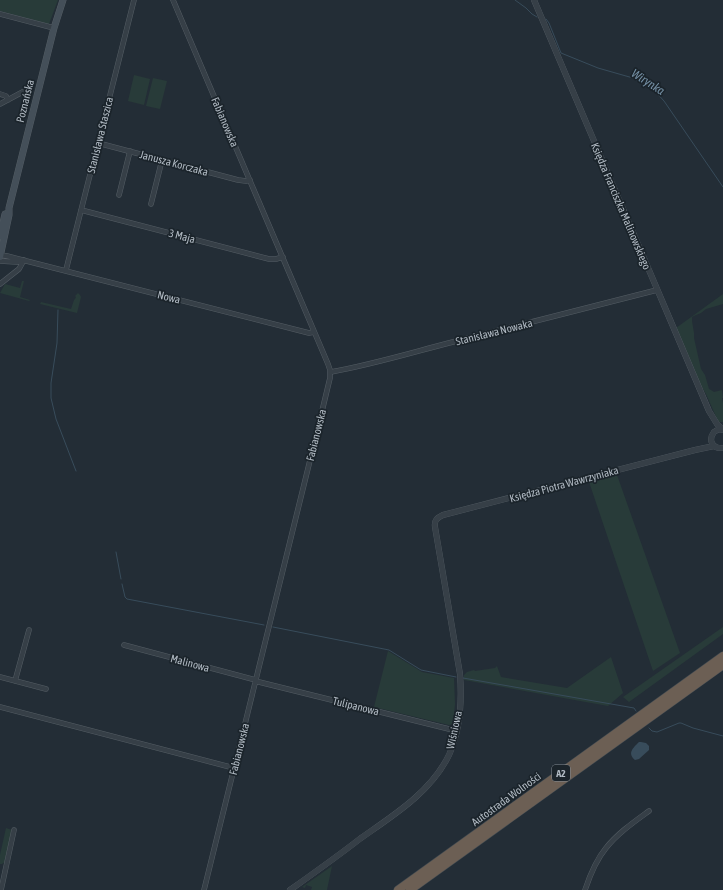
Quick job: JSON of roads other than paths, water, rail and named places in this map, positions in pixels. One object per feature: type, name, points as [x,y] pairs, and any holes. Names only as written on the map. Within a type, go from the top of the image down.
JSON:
[{"type":"highway","name":"Autostrada Wolności","points":[[398,890],[723,656]]},
{"type":"highway","name":"Autostrada Wolności","points":[[410,890],[723,665]]},
{"type":"main road","name":"Poznańska","points":[[0,256],[9,215],[9,208],[62,0]]},
{"type":"main road","name":"Poznańska","points":[[0,236],[5,215],[9,208]]},
{"type":"street","name":"Stanisława Staszica","points":[[66,270],[134,0]]},
{"type":"street","name":"Fabianowska","points":[[173,0],[331,372],[204,890]]},
{"type":"street","name":"Księdza Franciszka Malinowskiego","points":[[534,0],[709,411],[722,429]]},
{"type":"street","points":[[0,14],[54,28]]},
{"type":"street","points":[[0,104],[30,88]]},
{"type":"street","points":[[0,94],[6,96],[8,100]]},
{"type":"street","name":"Janusza Korczaka","points":[[98,143],[241,180],[250,180]]},
{"type":"street","points":[[119,196],[130,151]]},
{"type":"street","points":[[151,204],[162,160]]},
{"type":"street","name":"3 Maja","points":[[81,210],[269,259],[282,257]]},
{"type":"street","name":"Nowa","points":[[0,256],[7,256],[66,270],[309,333],[314,332]]},
{"type":"street","points":[[0,284],[20,269],[24,260]]},
{"type":"street","name":"Nowa","points":[[0,261],[17,262],[24,260]]},
{"type":"street","name":"Stanisława Nowaka","points":[[331,372],[387,360],[443,344],[657,290]]},
{"type":"street","name":"Księdza Franciszka Malinowskiego","points":[[709,411],[714,432]]},
{"type":"street","points":[[720,448],[712,444],[711,438],[714,432],[722,429]]},
{"type":"street","name":"Księdza Piotra Wawrzyniaka","points":[[694,450],[706,444],[711,438]]},
{"type":"street","name":"Księdza Piotra Wawrzyniaka","points":[[435,520],[443,515],[694,450],[720,448]]},
{"type":"street","name":"Wiśniowa","points":[[290,890],[391,817],[420,793],[445,762],[452,746],[457,731],[461,694],[460,674],[435,520]]},
{"type":"street","points":[[16,681],[30,630]]},
{"type":"street","name":"Malinowa","points":[[124,646],[256,680]]},
{"type":"street","points":[[0,677],[46,689]]},
{"type":"street","name":"Tulipanowa","points":[[256,680],[457,731]]},
{"type":"street","points":[[0,707],[234,768]]},
{"type":"street","points":[[585,890],[593,869],[606,848],[623,830],[649,810]]},
{"type":"street","points":[[1,890],[14,830]]},
{"type":"water","points":[[639,742],[646,743],[649,746],[649,750],[639,759],[635,760],[631,753],[633,748]]},
{"type":"waterway","name":"Wirynka","points":[[515,0],[537,17]]},
{"type":"waterway","name":"Wirynka","points":[[546,19],[561,53],[598,68],[633,78],[654,90],[664,101],[723,187]]},
{"type":"waterway","points":[[58,310],[57,343],[51,383],[51,398],[56,419],[76,471]]},
{"type":"waterway","points":[[116,552],[121,579]]},
{"type":"waterway","points":[[122,584],[125,597],[127,599],[264,625]]},
{"type":"waterway","points":[[273,627],[389,650],[421,670],[456,677]]},
{"type":"waterway","points":[[463,678],[634,708],[636,711]]},
{"type":"waterway","points":[[649,728],[652,731],[657,732],[681,723],[693,728],[723,736]]}]
